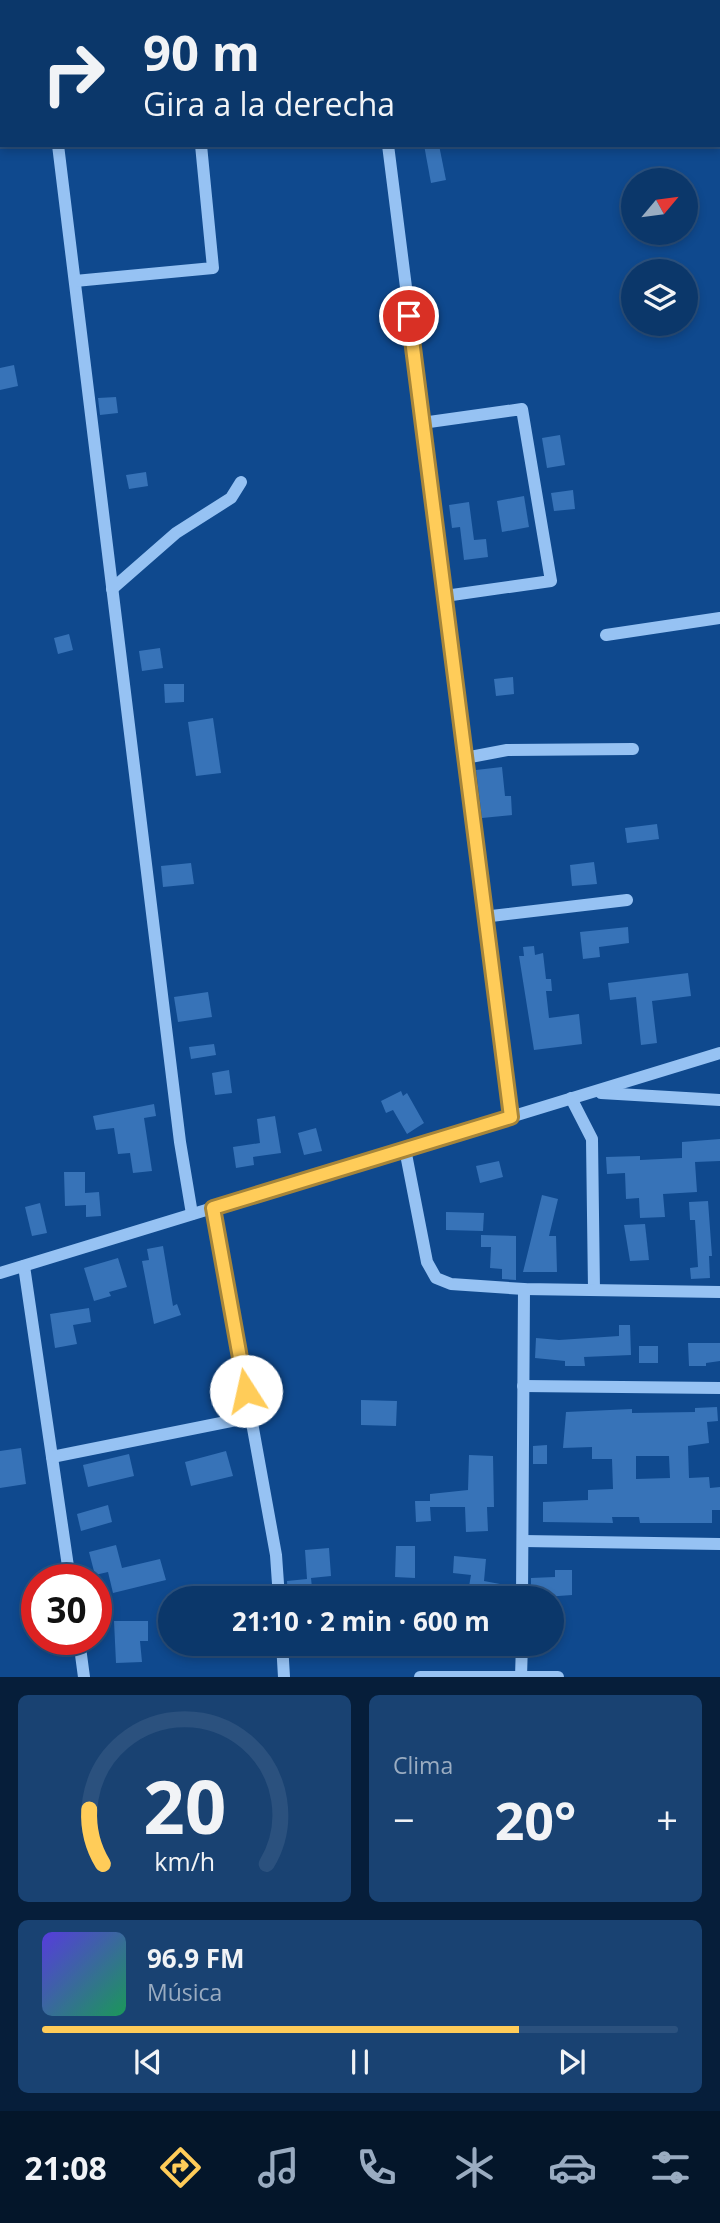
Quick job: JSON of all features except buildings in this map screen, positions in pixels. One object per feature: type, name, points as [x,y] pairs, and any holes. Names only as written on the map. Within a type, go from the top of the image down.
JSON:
[{"type":"street","points":[[58,147],[180,1142],[192,1214]]},
{"type":"street","points":[[75,281],[213,268],[201,147]]},
{"type":"street","points":[[388,147],[511,1117]]},
{"type":"street","points":[[422,423],[522,409],[551,581],[445,596]]},
{"type":"street","points":[[112,589],[167,540],[231,498],[241,482]]},
{"type":"street","points":[[606,635],[720,618]]},
{"type":"street","points":[[465,758],[507,750],[633,749]]},
{"type":"street","points":[[484,917],[627,900]]},
{"type":"street","points":[[0,1273],[720,1053]]},
{"type":"street","points":[[590,1092],[720,1100]]},
{"type":"street","points":[[571,1098],[592,1139],[594,1290]]},
{"type":"street","points":[[405,1149],[427,1262],[436,1278],[450,1284],[524,1289],[720,1292]]},
{"type":"street","points":[[213,1208],[276,1555],[278,1586]]},
{"type":"street","points":[[24,1266],[68,1564]]},
{"type":"street","points":[[522,1586],[524,1289]]},
{"type":"street","points":[[523,1385],[720,1388]]},
{"type":"street","points":[[52,1457],[251,1417]]},
{"type":"street","points":[[523,1541],[720,1544]]},
{"type":"street","points":[[81,1655],[84,1677]]},
{"type":"street","points":[[283,1656],[284,1677]]},
{"type":"street","points":[[521,1676],[522,1656]]},
{"type":"street","points":[[420,1677],[558,1677]]},
{"type":"route","points":[[246,1391],[213,1208],[511,1117],[409,316]]}]
